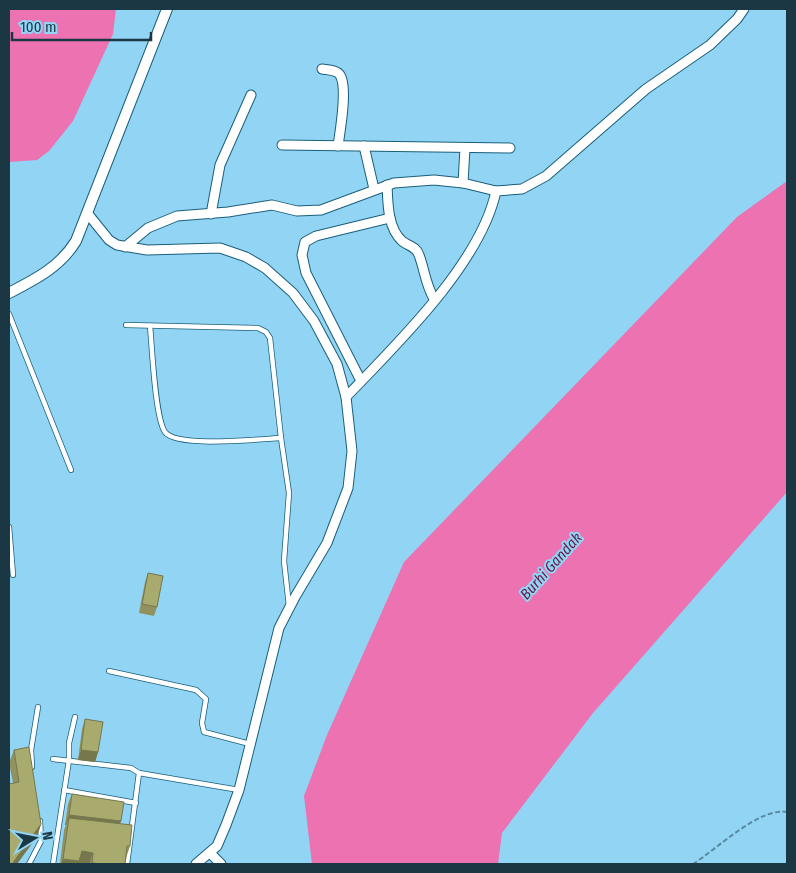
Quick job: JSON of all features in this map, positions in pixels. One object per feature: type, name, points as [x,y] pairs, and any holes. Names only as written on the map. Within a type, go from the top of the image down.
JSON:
[{"type":"street","points":[[9,293],[37,278],[59,263],[76,240],[88,214],[167,9]]},
{"type":"street","points":[[125,247],[148,228],[177,216],[211,214],[272,205],[297,211],[322,210],[374,189],[413,181],[463,183],[496,191],[522,189],[546,176],[646,89],[710,45],[733,23],[744,9]]},
{"type":"street","points":[[322,68],[337,72],[341,77],[343,92],[338,146]]},
{"type":"street","points":[[211,214],[220,165],[251,95]]},
{"type":"street","points":[[282,145],[510,148]]},
{"type":"street","points":[[364,146],[374,189]]},
{"type":"street","points":[[463,183],[465,148]]},
{"type":"street","points":[[387,185],[390,218],[400,240],[419,254],[425,282],[434,299]]},
{"type":"street","points":[[346,397],[434,299],[459,268],[483,230],[496,191]]},
{"type":"street","points":[[88,214],[109,240],[125,247],[147,250],[220,248],[239,254],[265,268],[282,281],[314,321],[337,364],[346,397],[352,451],[348,488],[327,543],[289,607],[275,641],[239,790],[226,825],[211,854],[196,864]]},
{"type":"street","points":[[361,381],[306,273],[303,247],[305,242],[316,236],[390,218]]},
{"type":"street","points":[[211,854],[221,864]]},
{"type":"lane","points":[[9,314],[71,470]]},
{"type":"lane","points":[[126,325],[258,328],[266,332],[272,342],[281,438],[290,504],[284,561],[289,607]]},
{"type":"lane","points":[[150,326],[160,415],[165,432],[170,437],[225,440],[281,438]]},
{"type":"lane","points":[[9,527],[13,575]]},
{"type":"lane","points":[[108,671],[196,690],[206,699],[202,723],[204,732],[250,744]]},
{"type":"lane","points":[[32,775],[30,750],[38,706]]},
{"type":"lane","points":[[53,864],[69,760],[69,744],[75,717]]},
{"type":"lane","points":[[53,759],[131,768],[138,773],[239,790]]},
{"type":"lane","points":[[127,864],[136,803],[138,773]]},
{"type":"lane","points":[[64,790],[136,803]]},
{"type":"lane","points":[[29,864],[41,841],[39,815]]},
{"type":"path","points":[[693,864],[731,836],[761,818],[778,812],[787,812]]},
{"type":"water","points":[[9,9],[116,9],[113,34],[73,121],[49,151],[37,160],[9,162]]},
{"type":"water","name":"Burhi Gandak","points":[[787,181],[787,492],[593,713],[502,833],[498,864],[312,864],[304,796],[327,735],[404,562],[737,217]]},
{"type":"building","points":[[148,573],[163,576],[157,607],[142,604]]},
{"type":"building","points":[[85,719],[103,722],[98,752],[81,750]]},
{"type":"building","points":[[29,747],[41,824],[12,864],[9,864],[9,784],[19,782],[14,750]]},
{"type":"building","points":[[72,794],[124,802],[121,821],[69,815]]},
{"type":"building","points":[[69,818],[132,825],[130,846],[127,846],[125,864],[92,863],[93,853],[82,851],[79,861],[63,859]]}]
